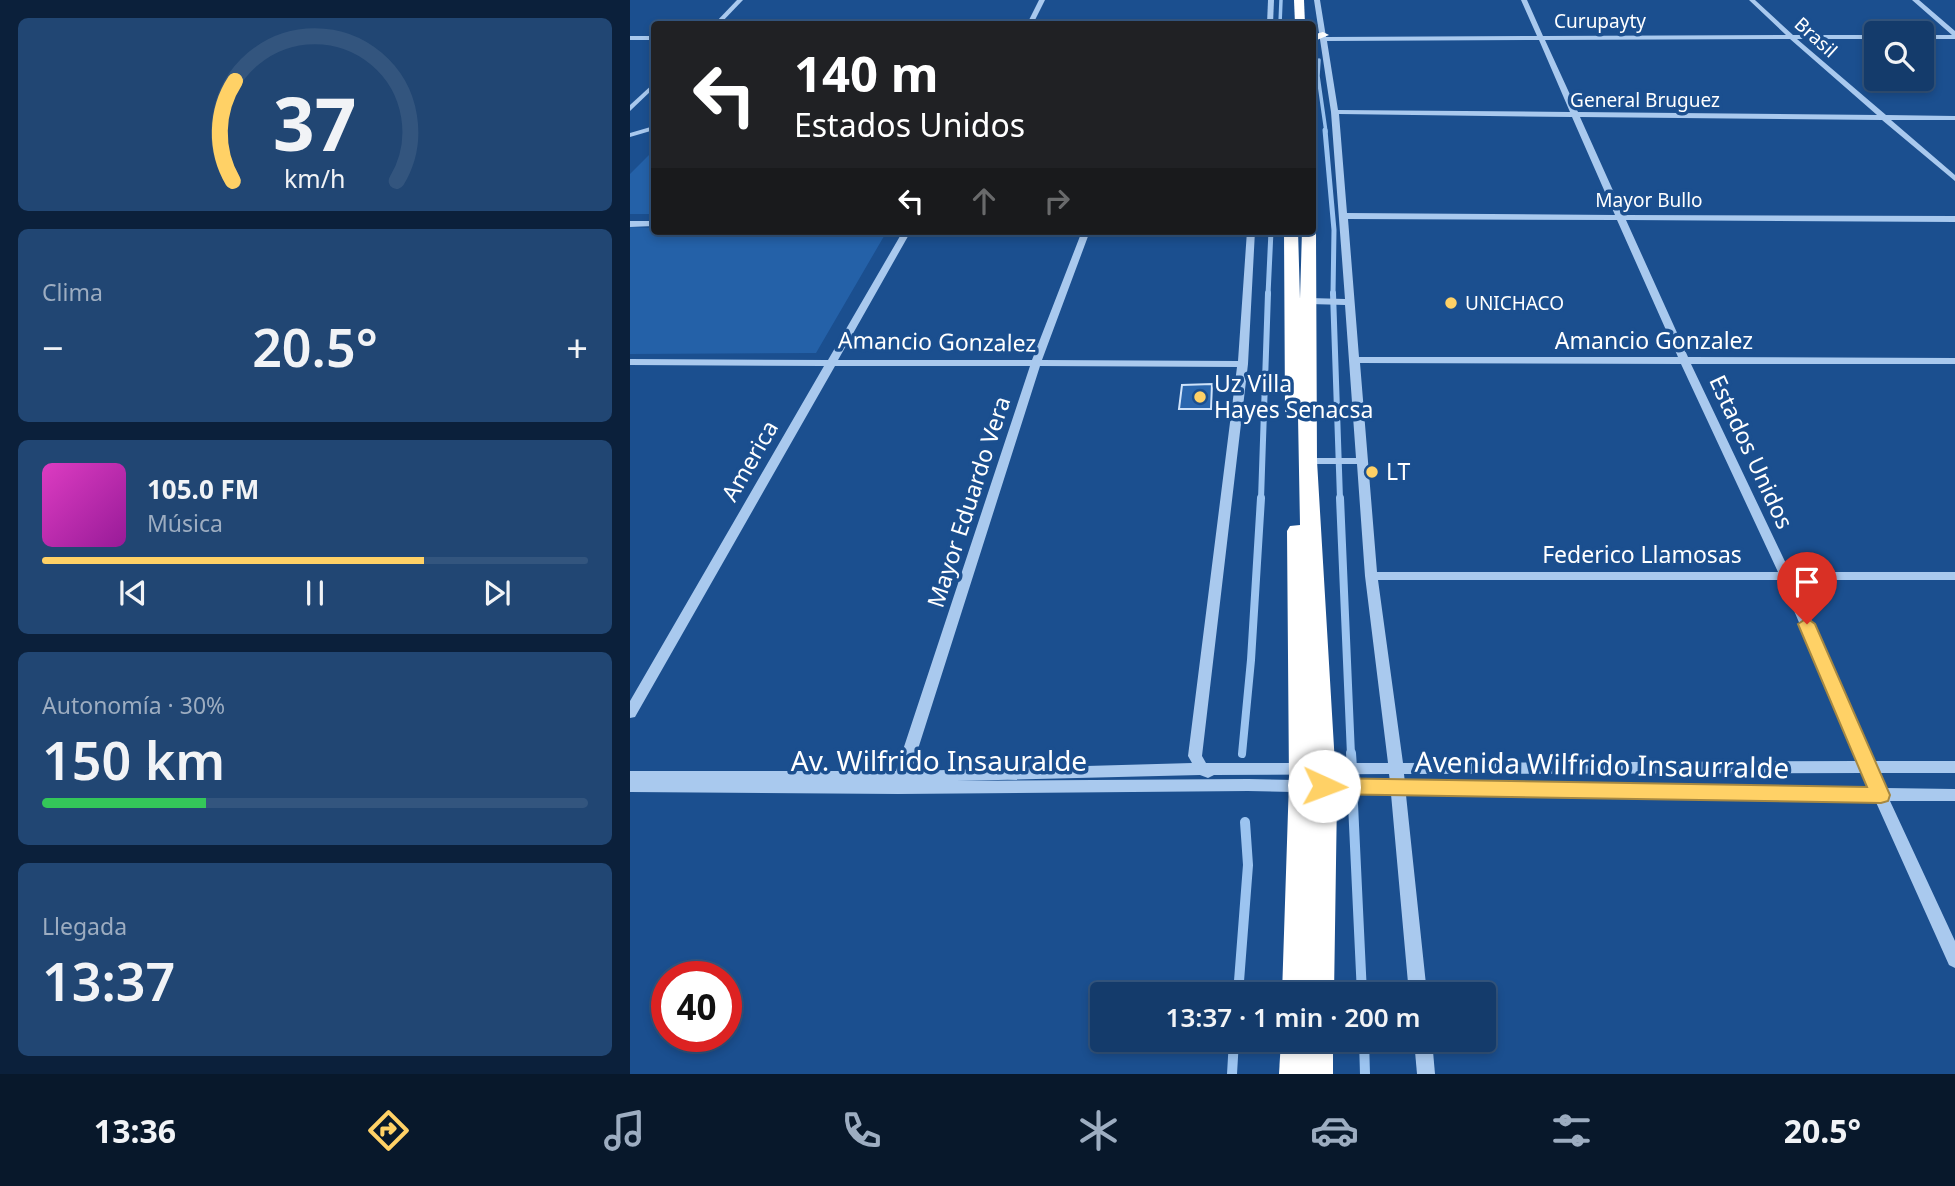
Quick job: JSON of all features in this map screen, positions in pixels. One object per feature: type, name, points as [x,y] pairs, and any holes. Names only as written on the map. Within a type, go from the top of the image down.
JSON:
[{"type":"highway","points":[[1299,0],[1300,21]]},
{"type":"highway","points":[[1290,235],[1319,982]]},
{"type":"highway","points":[[1298,982],[1312,778],[1318,461],[1319,301],[1310,235]]},
{"type":"highway","points":[[1295,1074],[1296,1052]]},
{"type":"highway","points":[[1317,1074],[1318,1052]]},
{"type":"street","points":[[719,21],[740,0]]},
{"type":"street","points":[[1032,21],[1042,0]]},
{"type":"street","points":[[1270,21],[1271,0]]},
{"type":"street","points":[[1317,0],[1320,37],[1335,112],[1343,216],[1345,302],[1353,360],[1371,576],[1396,769],[1417,982]]},
{"type":"street","name":"Estados Unidos","points":[[1524,0],[1684,360],[1786,576],[1868,768],[1955,960]]},
{"type":"street","name":"Brasil","points":[[1752,0],[1955,179]]},
{"type":"street","points":[[1915,0],[1955,36]]},
{"type":"street","points":[[1934,37],[1955,36]]},
{"type":"street","name":"Curupayty","points":[[1320,37],[1864,37]]},
{"type":"street","points":[[630,38],[651,38]]},
{"type":"street","points":[[630,109],[651,88]]},
{"type":"street","name":"General Bruguez","points":[[1335,112],[1955,118]]},
{"type":"street","points":[[630,135],[651,129]]},
{"type":"street","name":"Mayor Bullo","points":[[1343,216],[1955,219]]},
{"type":"street","points":[[630,225],[651,224]]},
{"type":"street","name":"America","points":[[630,713],[906,235]]},
{"type":"street","name":"Mayor Eduardo Vera","points":[[900,783],[1037,363],[1085,235]]},
{"type":"street","points":[[1248,785],[1202,769],[1195,756],[1243,363],[1251,235]]},
{"type":"street","points":[[1319,301],[1345,302]]},
{"type":"street","name":"Amancio Gonzalez","points":[[630,362],[832,360],[1243,363]]},
{"type":"street","name":"Amancio Gonzalez","points":[[1353,360],[1955,361]]},
{"type":"street","points":[[1318,461],[1362,461]]},
{"type":"street","name":"Federico Llamosas","points":[[1371,576],[1955,576]]},
{"type":"street","name":"Avenida Wilfrido Insaurralde","points":[[1396,769],[1955,767]]},
{"type":"street","points":[[630,778],[900,783],[1202,769],[1312,778],[1396,769]]},
{"type":"street","name":"Avenida Wilfrido Insaurralde","points":[[1248,785],[1312,778],[1398,788],[1955,796]]},
{"type":"street","name":"Av. Wilfrido Insauralde","points":[[630,786],[900,783],[1248,785]]},
{"type":"street","points":[[1424,1052],[1426,1074]]},
{"type":"shaded area","points":[[651,153],[651,214],[630,214],[630,174]]},
{"type":"shaded area","points":[[630,227],[651,228],[651,235],[885,235],[816,353],[630,354]]},
{"type":"building","name":"Uz Villa Hayes Senacsa","points":[[1212,384],[1211,409],[1179,409],[1182,385]]},
{"type":"waterway","points":[[1280,21],[1281,0]]},
{"type":"waterway","points":[[1319,60],[1318,76],[1326,132]]},
{"type":"waterway","points":[[1325,130],[1334,230],[1333,294]]},
{"type":"waterway","points":[[1268,295],[1271,235]]},
{"type":"waterway","points":[[1261,499],[1268,293]]},
{"type":"waterway","points":[[1333,294],[1340,499]]},
{"type":"waterway","points":[[1242,754],[1261,498]]},
{"type":"waterway","points":[[1340,498],[1351,755]]},
{"type":"waterway","points":[[1351,753],[1352,768]]},
{"type":"waterway","points":[[1353,804],[1361,982]]},
{"type":"waterway","points":[[1239,982],[1248,865],[1245,822]]},
{"type":"waterway","points":[[1232,1074],[1233,1052]]},
{"type":"waterway","points":[[1364,1052],[1365,1074]]},
{"type":"place","name":"UNICHACO","points":[[1451,303]]},
{"type":"place","name":"Uz Villa Hayes Senacsa","points":[[1200,397]]},
{"type":"place","name":"LT","points":[[1372,472]]},
{"type":"route","points":[[1324,786],[1881,795],[1807,624]]}]
